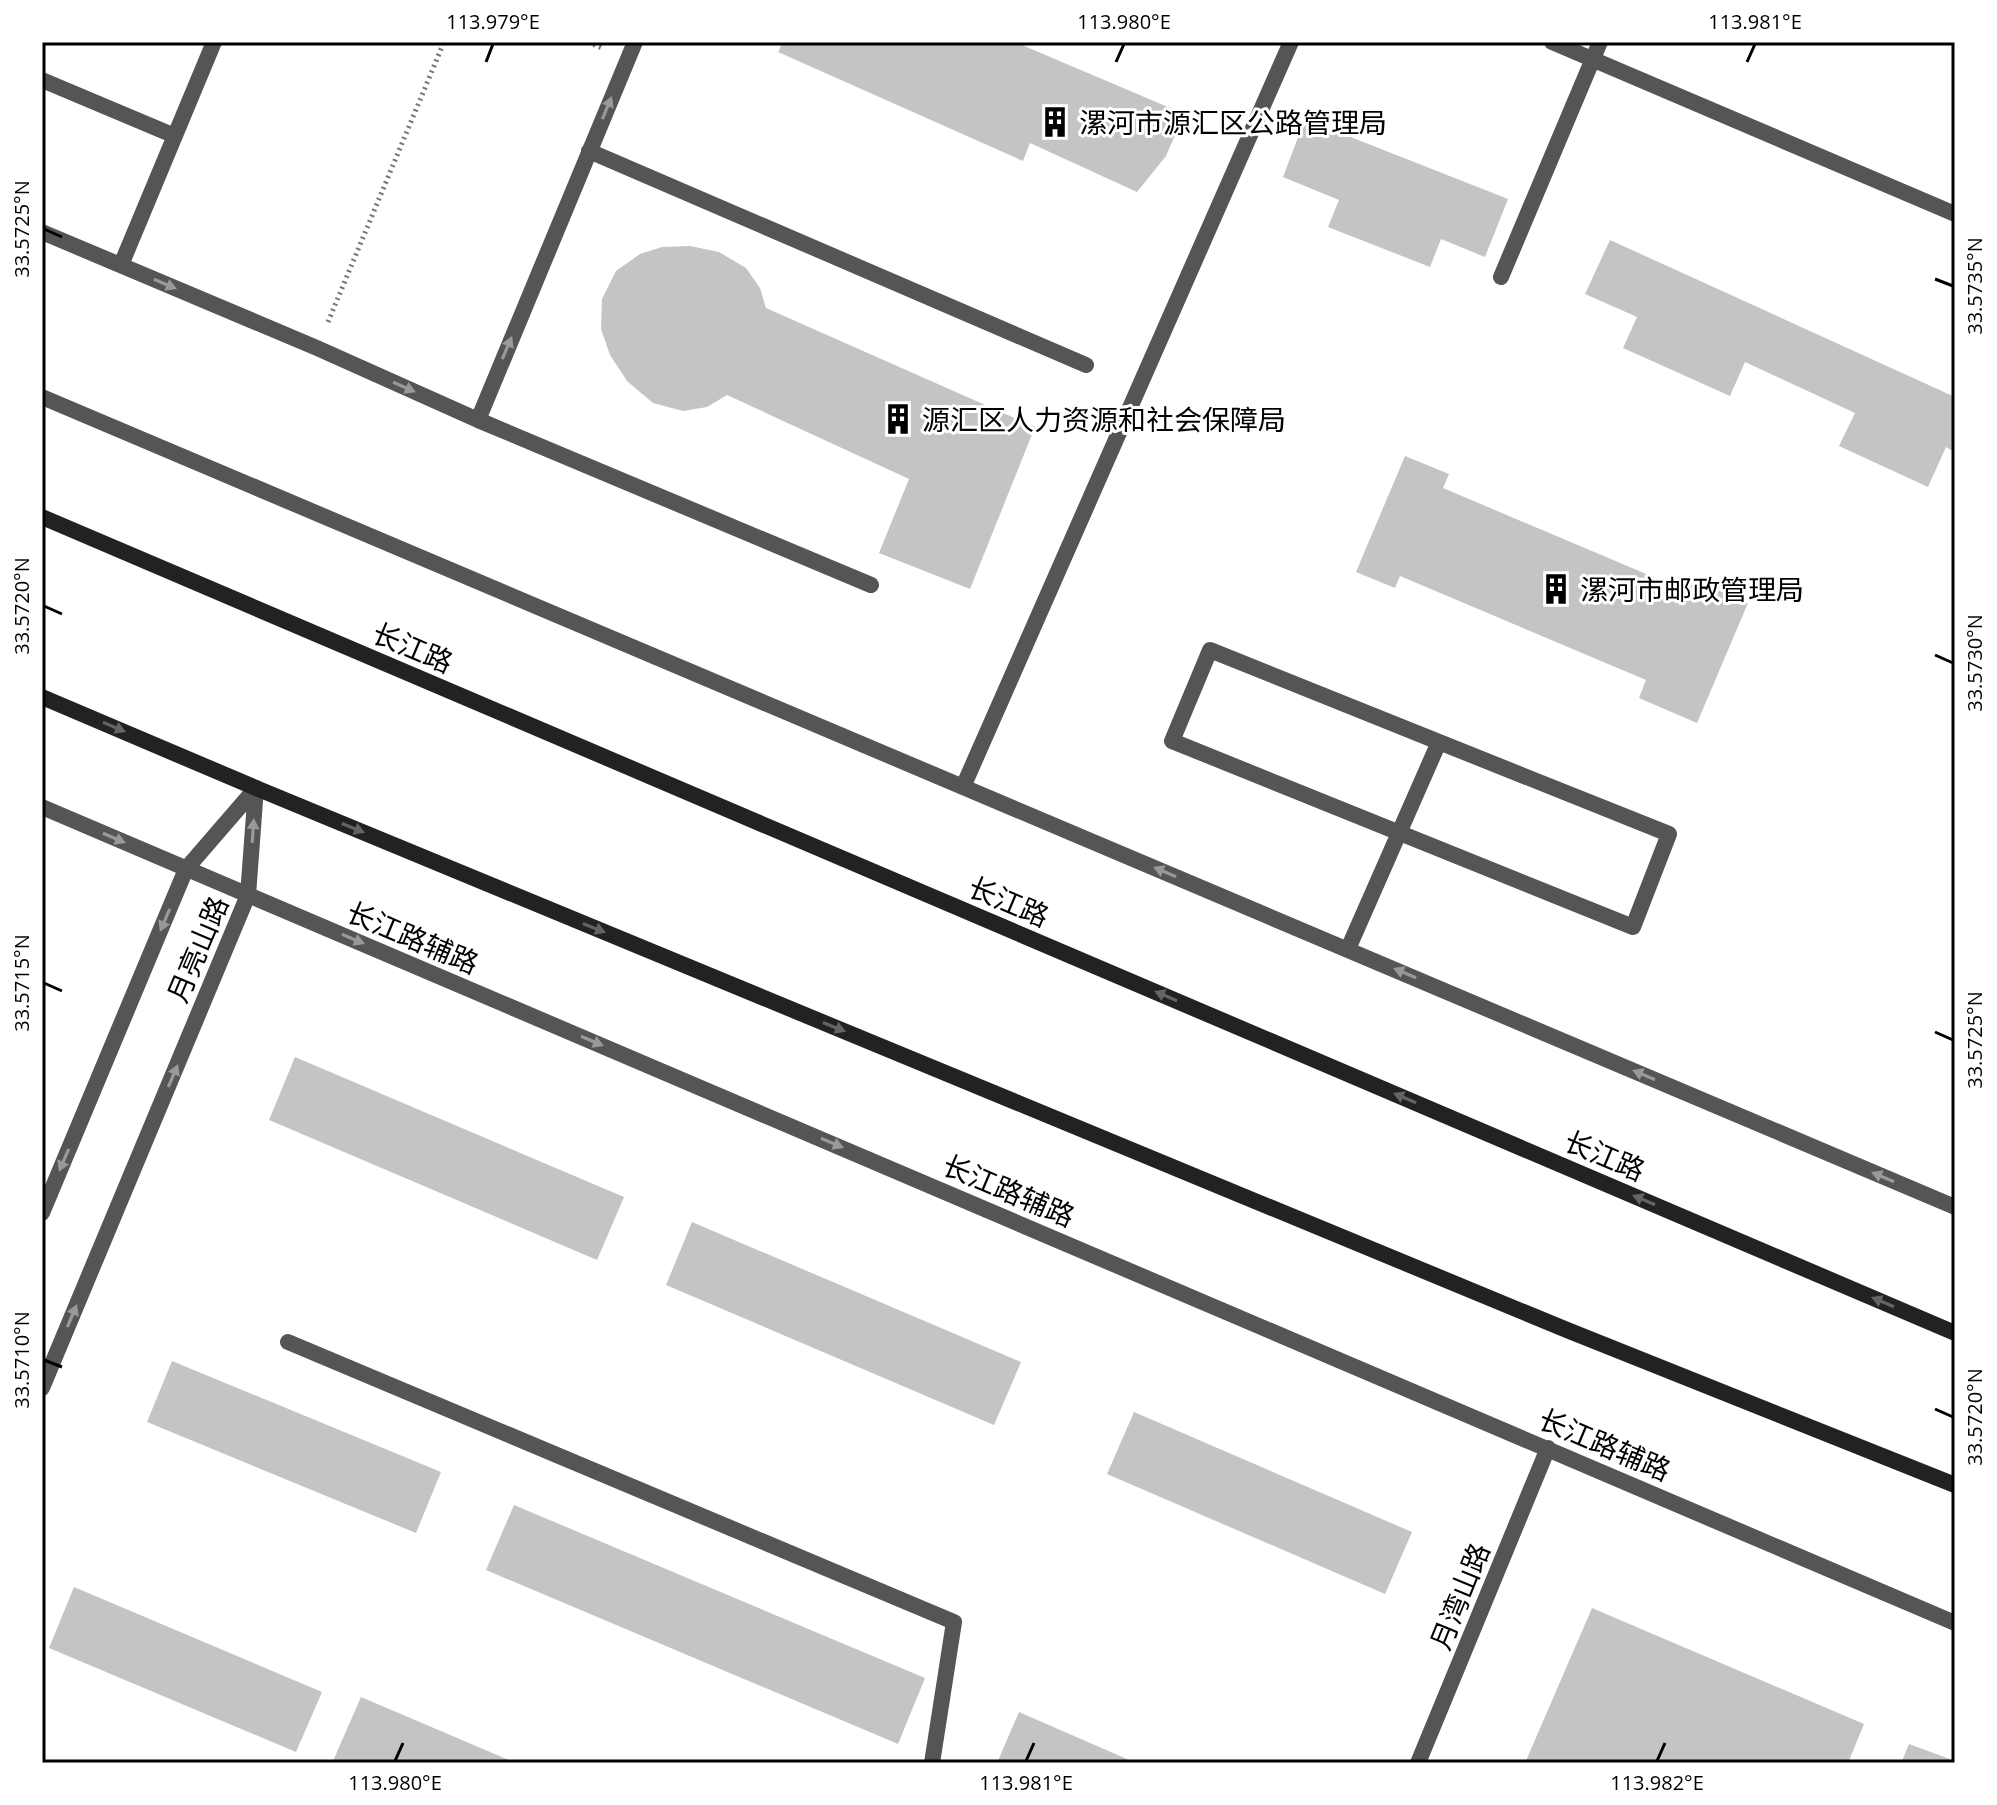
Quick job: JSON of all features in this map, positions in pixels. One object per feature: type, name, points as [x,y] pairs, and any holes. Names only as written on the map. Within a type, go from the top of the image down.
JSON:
[{"type":"main road","name":"长江路","points":[[42,517],[1955,1333]]},
{"type":"main road","points":[[42,697],[1553,1324],[1955,1485]]},
{"type":"street","points":[[121,265],[214,42]]},
{"type":"street","points":[[478,420],[635,42]]},
{"type":"street","points":[[963,787],[1291,42]]},
{"type":"street","points":[[1552,42],[1955,214]]},
{"type":"street","points":[[1501,277],[1600,42]]},
{"type":"street","points":[[42,80],[175,136]]},
{"type":"street","points":[[589,151],[1086,365]]},
{"type":"street","points":[[42,232],[871,585]]},
{"type":"street","points":[[42,397],[1955,1207]]},
{"type":"street","points":[[1210,650],[1439,742],[1669,834],[1633,927],[1172,741],[1210,650]]},
{"type":"street","points":[[1348,949],[1439,742]]},
{"type":"street","name":"月亮山路","points":[[42,1213],[186,869],[256,788]]},
{"type":"street","name":"月亮山路","points":[[42,1388],[248,895],[256,788]]},
{"type":"street","name":"长江路辅路","points":[[42,807],[1955,1623]]},
{"type":"street","points":[[288,1342],[954,1622],[932,1763]]},
{"type":"street","name":"月湾山路","points":[[1418,1763],[1548,1448]]},
{"type":"path","points":[[317,348],[444,42]]},
{"type":"building","name":"漯河市源汇区公路管理局","points":[[783,42],[1015,42],[1175,110],[1176,133],[1166,156],[1137,192],[1030,143],[1023,161],[778,52]]},
{"type":"building","points":[[1305,119],[1508,199],[1485,257],[1441,239],[1430,267],[1328,227],[1339,200],[1283,177]]},
{"type":"building","points":[[1610,240],[1955,397],[1955,452],[1946,447],[1928,487],[1839,446],[1855,413],[1745,362],[1730,396],[1623,348],[1637,317],[1585,294]]},
{"type":"building","name":"源汇区人力资源和社会保障局","points":[[690,246],[719,252],[746,268],[760,288],[766,308],[1035,427],[970,589],[879,553],[909,479],[727,395],[707,407],[683,411],[653,403],[627,381],[610,355],[601,329],[602,299],[616,271],[640,254],[662,247]]},
{"type":"building","name":"漯河市邮政管理局","points":[[1405,456],[1449,474],[1443,488],[1684,590],[1689,578],[1748,603],[1697,723],[1639,698],[1646,680],[1400,576],[1395,588],[1356,572]]},
{"type":"building","points":[[295,1057],[624,1197],[597,1260],[269,1120]]},
{"type":"building","points":[[692,1222],[1021,1362],[994,1425],[666,1285]]},
{"type":"building","points":[[172,1361],[441,1472],[416,1533],[147,1422]]},
{"type":"building","points":[[1134,1412],[1412,1532],[1385,1594],[1107,1474]]},
{"type":"building","points":[[514,1505],[925,1678],[898,1744],[486,1570]]},
{"type":"building","points":[[74,1587],[322,1692],[296,1752],[49,1648]]},
{"type":"building","points":[[1592,1608],[1864,1724],[1848,1763],[1525,1763]]},
{"type":"building","points":[[361,1697],[516,1763],[333,1761]]},
{"type":"building","points":[[1019,1712],[1136,1763],[997,1763]]},
{"type":"building","points":[[1909,1744],[1955,1761],[1955,1763],[1901,1763]]},
{"type":"place","name":"漯河市源汇区公路管理局","points":[[1055,122]]},
{"type":"place","name":"源汇区人力资源和社会保障局","points":[[898,419]]},
{"type":"place","name":"漯河市邮政管理局","points":[[1556,589]]}]
